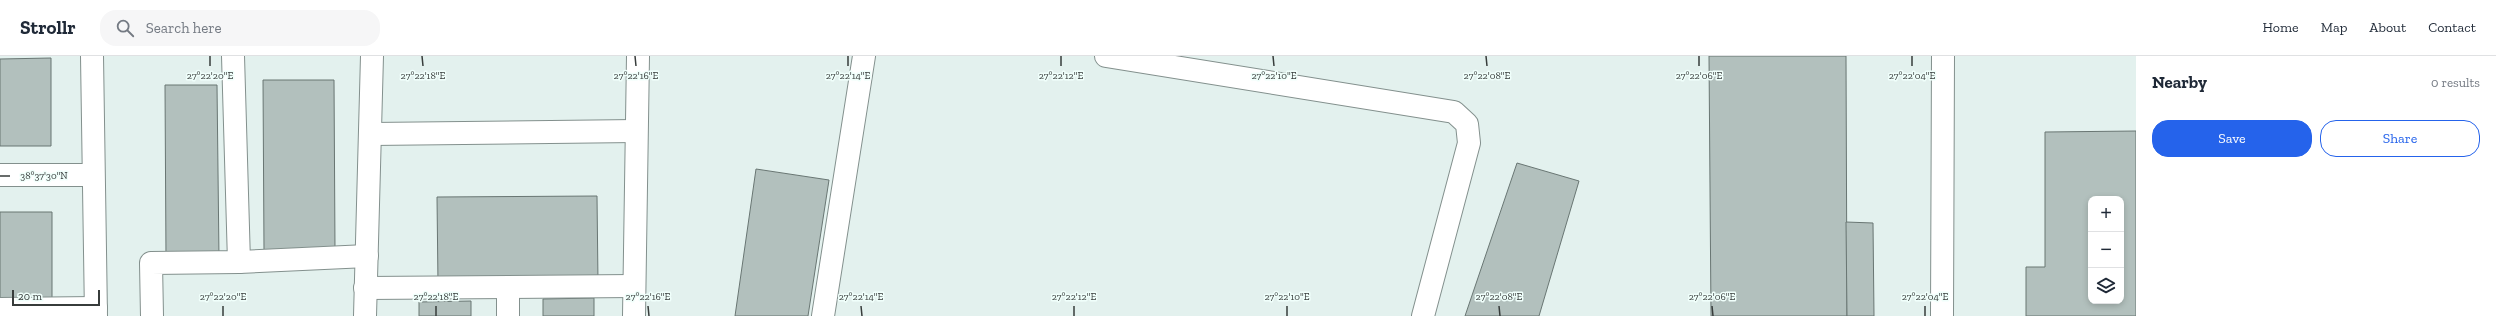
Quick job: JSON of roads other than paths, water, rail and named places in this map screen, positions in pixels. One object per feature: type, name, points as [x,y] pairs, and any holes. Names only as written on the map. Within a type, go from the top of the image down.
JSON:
[{"type":"street","points":[[0,309],[96,312],[92,56]]},
{"type":"street","points":[[233,56],[239,262]]},
{"type":"street","points":[[365,316],[372,56]]},
{"type":"street","points":[[634,316],[638,56]]},
{"type":"street","points":[[824,316],[864,56]]},
{"type":"street","points":[[1106,56],[1454,112],[1467,124],[1469,143],[1423,316]]},
{"type":"street","points":[[1942,316],[1943,56]]},
{"type":"street","points":[[371,134],[636,131]]},
{"type":"street","points":[[0,176],[93,175]]},
{"type":"street","points":[[152,316],[151,263],[239,262],[366,256]]},
{"type":"street","points":[[365,288],[508,289],[634,286]]},
{"type":"street","points":[[508,289],[508,316]]}]
